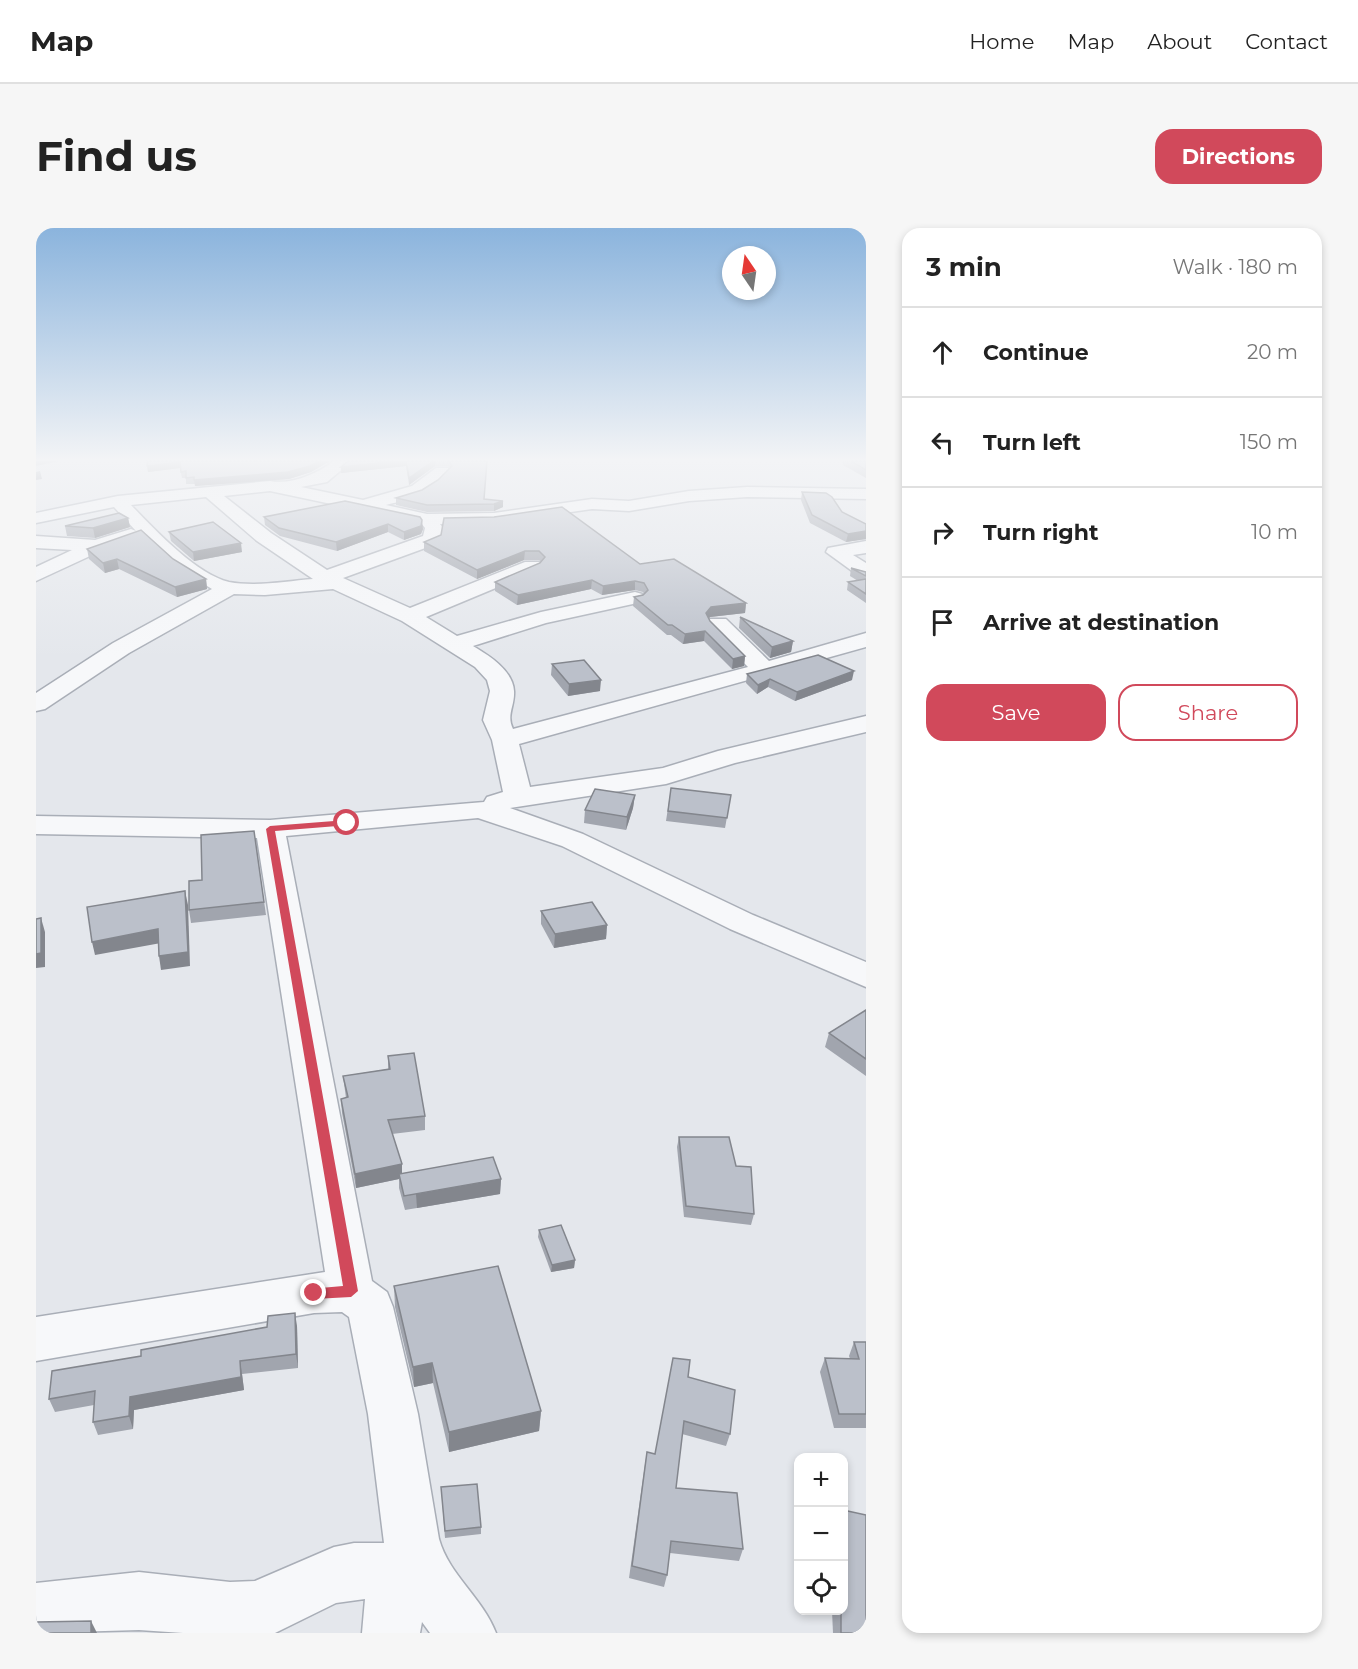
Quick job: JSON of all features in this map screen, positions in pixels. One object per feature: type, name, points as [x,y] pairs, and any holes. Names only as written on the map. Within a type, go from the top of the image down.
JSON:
[{"type":"street","points":[[140,527],[215,583],[230,588],[331,580],[432,538],[433,527]]},
{"type":"street","points":[[251,527],[331,580],[410,616],[483,662],[498,678],[502,691],[496,720],[505,740],[518,797]]},
{"type":"street","points":[[36,575],[96,546],[144,531]]},
{"type":"street","points":[[36,542],[96,546]]},
{"type":"street","points":[[866,547],[835,552],[866,572]]},
{"type":"street","points":[[410,616],[532,566]]},
{"type":"street","points":[[36,704],[121,648],[230,588]]},
{"type":"street","points":[[454,644],[541,618],[635,598]]},
{"type":"street","points":[[718,624],[764,670]]},
{"type":"street","points":[[505,740],[622,704],[764,670],[866,640]]},
{"type":"street","points":[[36,825],[270,829],[478,809],[518,797],[666,776],[727,757],[866,724]]},
{"type":"street","points":[[478,809],[509,815],[605,856],[733,918],[818,952],[866,976]]},
{"type":"street","points":[[270,829],[351,1291],[370,1307],[393,1414],[411,1539],[409,1573],[391,1633]]},
{"type":"street","points":[[36,1339],[314,1293],[351,1291]]},
{"type":"street","points":[[36,1612],[91,1604],[154,1601],[241,1611],[289,1600],[315,1582],[336,1574],[409,1573],[467,1633]]},
{"type":"building","points":[[193,527],[219,527],[241,543],[193,552],[169,532]]},
{"type":"building","points":[[277,527],[381,527],[336,542]]},
{"type":"building","points":[[393,527],[419,527],[404,532]]},
{"type":"building","points":[[442,527],[589,527],[640,564],[674,559],[746,603],[711,607],[706,613],[710,621],[745,656],[733,659],[705,631],[685,634],[672,625],[668,625],[634,597],[643,595],[648,590],[644,583],[635,581],[603,586],[592,580],[518,595],[495,582],[540,563],[545,557],[539,551],[525,551],[477,570],[424,542],[441,535]]},
{"type":"building","points":[[834,527],[866,527],[866,531],[848,534]]},
{"type":"building","points":[[141,530],[173,559],[206,579],[175,587],[117,559],[103,563],[87,549]]},
{"type":"building","points":[[851,568],[866,572],[866,576]]},
{"type":"building","points":[[866,579],[866,594],[848,582]]},
{"type":"building","points":[[740,617],[793,641],[772,647]]},
{"type":"building","points":[[818,655],[854,671],[797,692],[770,679],[758,685],[747,674]]},
{"type":"building","points":[[584,660],[601,680],[569,684],[552,664]]},
{"type":"building","points":[[671,788],[731,795],[727,818],[668,811]]},
{"type":"building","points":[[595,789],[635,795],[627,817],[585,810]]},
{"type":"building","points":[[254,831],[264,902],[189,910],[189,881],[202,880],[201,835]]},
{"type":"building","points":[[185,891],[188,952],[159,956],[158,929],[92,942],[87,907]]},
{"type":"building","points":[[592,902],[607,925],[555,934],[541,911]]},
{"type":"building","points":[[41,918],[41,953],[36,954],[36,919]]},
{"type":"building","points":[[866,1010],[866,1059],[829,1033]]},
{"type":"building","points":[[414,1053],[425,1116],[388,1120],[402,1164],[355,1174],[341,1099],[348,1097],[343,1076],[390,1069],[388,1056]]},
{"type":"building","points":[[679,1137],[729,1137],[736,1166],[751,1167],[754,1214],[686,1206]]},
{"type":"building","points":[[493,1157],[501,1179],[404,1196],[399,1174]]},
{"type":"building","points":[[561,1225],[575,1260],[552,1265],[539,1230]]},
{"type":"building","points":[[498,1266],[541,1411],[449,1432],[432,1363],[413,1367],[394,1286]]},
{"type":"building","points":[[295,1313],[296,1354],[240,1361],[241,1377],[130,1397],[129,1416],[93,1422],[95,1391],[49,1399],[52,1371],[141,1356],[141,1350],[267,1327],[268,1316]]},
{"type":"building","points":[[854,1342],[866,1342],[866,1414],[839,1414],[825,1358],[859,1359]]},
{"type":"building","points":[[673,1358],[690,1360],[688,1377],[735,1390],[730,1434],[684,1421],[676,1488],[737,1493],[743,1549],[671,1541],[667,1575],[632,1566],[647,1452],[655,1454]]},
{"type":"building","points":[[477,1484],[481,1527],[445,1531],[441,1487]]},
{"type":"building","points":[[848,1511],[866,1515],[866,1633],[841,1633],[841,1615],[848,1615]]},
{"type":"building","points":[[91,1621],[91,1633],[36,1633],[36,1622]]},
{"type":"route","points":[[314,1293],[351,1291],[270,829],[347,823]]}]
